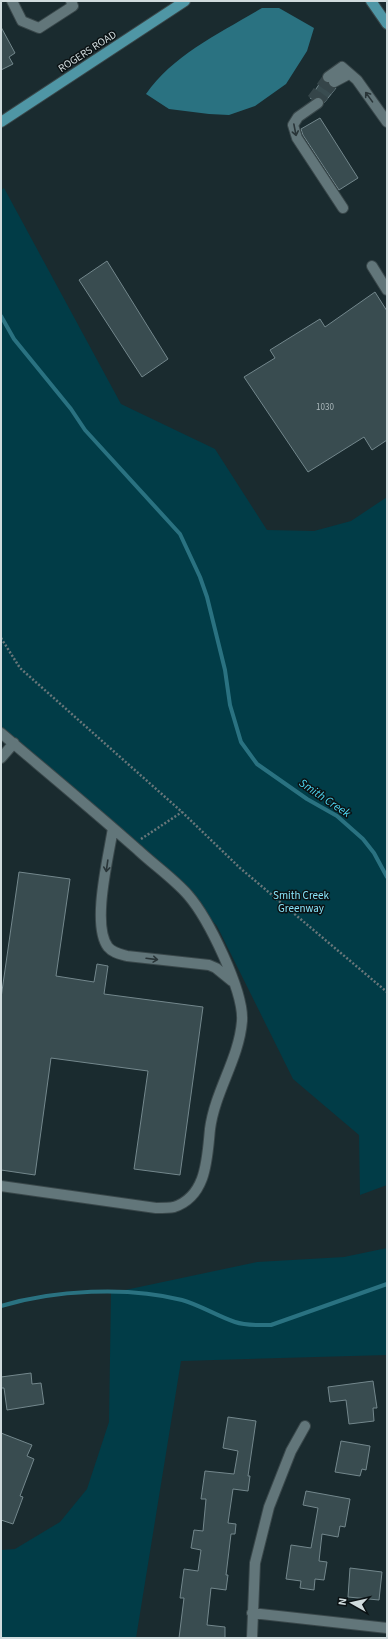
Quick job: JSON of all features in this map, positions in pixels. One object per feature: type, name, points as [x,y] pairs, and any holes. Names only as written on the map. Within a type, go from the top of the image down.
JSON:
[{"type":"main road","name":"ROGERS ROAD","points":[[1,122],[186,1]]},
{"type":"main road","points":[[371,1],[387,24]]},
{"type":"street","points":[[12,1],[22,21],[40,28],[73,6],[71,1]]},
{"type":"street","points":[[331,80],[342,67],[357,80],[387,122]]},
{"type":"street","points":[[315,101],[298,117],[293,125],[297,138],[343,208]]},
{"type":"street","points":[[372,266],[387,290]]},
{"type":"street","points":[[1,733],[189,895],[211,931],[234,982],[241,1006],[242,1021],[234,1056],[213,1111],[204,1172],[200,1186],[194,1195],[174,1207],[156,1208],[1,1186]]},
{"type":"street","points":[[1,758],[14,744]]},
{"type":"street","points":[[113,828],[100,922],[102,937],[109,948],[116,953],[127,956],[209,966],[216,968],[234,982]]},
{"type":"street","points":[[252,1638],[255,1563],[269,1507],[291,1451],[305,1426]]},
{"type":"street","points":[[252,1613],[387,1628]]},
{"type":"path","points":[[1,638],[20,668],[182,812],[240,868],[387,992]]},
{"type":"path","points":[[132,845],[182,812]]},
{"type":"green space","name":"Smith Creek Greenway","points":[[4,188],[121,404],[215,449],[267,530],[314,531],[351,521],[387,497],[387,1185],[360,1195],[359,1135],[293,1079],[217,926],[189,895],[1,733],[1,190]]},
{"type":"green space","points":[[387,1248],[387,1355],[181,1361],[136,1638],[1,1638],[1,1550],[15,1549],[60,1522],[87,1489],[109,1422],[111,1293],[257,1262],[344,1257]]},
{"type":"shaded area","points":[[262,8],[279,8],[314,28],[307,51],[286,84],[255,106],[229,115],[169,109],[146,94],[170,67],[184,56],[215,35]]},
{"type":"building","points":[[1,27],[15,53],[9,57],[13,64],[1,70]]},
{"type":"building","points":[[322,80],[331,88],[336,88],[324,103],[320,97],[310,98]]},
{"type":"building","points":[[320,118],[358,178],[339,190],[303,135],[301,129]]},
{"type":"building","points":[[107,261],[168,359],[142,377],[79,280]]},
{"type":"building","points":[[375,292],[387,311],[387,440],[372,450],[364,437],[308,472],[244,377],[275,358],[270,350],[320,319],[325,327]]},
{"type":"building","points":[[19,872],[70,879],[56,976],[94,982],[97,964],[108,966],[104,994],[203,1007],[180,1175],[134,1169],[148,1071],[51,1058],[35,1175],[1,1170],[1,998]]},
{"type":"building","points":[[31,1373],[32,1384],[41,1383],[44,1404],[7,1410],[4,1388],[1,1388],[1,1377]]},
{"type":"building","points":[[373,1381],[377,1408],[373,1408],[374,1421],[349,1424],[346,1400],[330,1402],[328,1387]]},
{"type":"building","points":[[228,1417],[256,1421],[248,1476],[250,1476],[248,1491],[233,1489],[228,1523],[236,1524],[235,1534],[231,1534],[226,1575],[228,1575],[226,1590],[211,1588],[207,1625],[225,1627],[225,1638],[179,1638],[184,1598],[180,1598],[184,1569],[198,1571],[201,1550],[191,1548],[194,1530],[203,1531],[206,1499],[201,1499],[205,1471],[234,1474],[238,1451],[223,1448]]},
{"type":"building","points":[[1,1433],[32,1445],[27,1456],[34,1459],[20,1496],[23,1497],[13,1524],[1,1520]]},
{"type":"building","points":[[341,1441],[370,1446],[366,1470],[362,1469],[360,1476],[335,1472]]},
{"type":"building","points":[[306,1491],[350,1499],[345,1527],[340,1526],[338,1537],[322,1534],[319,1561],[327,1562],[324,1580],[315,1579],[314,1590],[300,1588],[301,1581],[286,1579],[291,1545],[311,1548],[318,1508],[303,1505]]},
{"type":"building","points":[[350,1568],[382,1572],[379,1600],[348,1597]]},
{"type":"waterway","name":"Smith Creek","points":[[1,316],[14,339],[71,409],[85,430],[180,534],[200,577],[207,597],[225,670],[230,705],[241,742],[257,764],[307,799],[337,816],[363,839],[374,853],[387,877]]},
{"type":"waterway","points":[[1,1306],[44,1296],[67,1293],[138,1293],[182,1300],[228,1320],[244,1324],[271,1325],[387,1284]]},
{"type":"tunnel","points":[[312,99],[328,77]]},
{"type":"tunnel","points":[[318,103],[334,82]]}]
